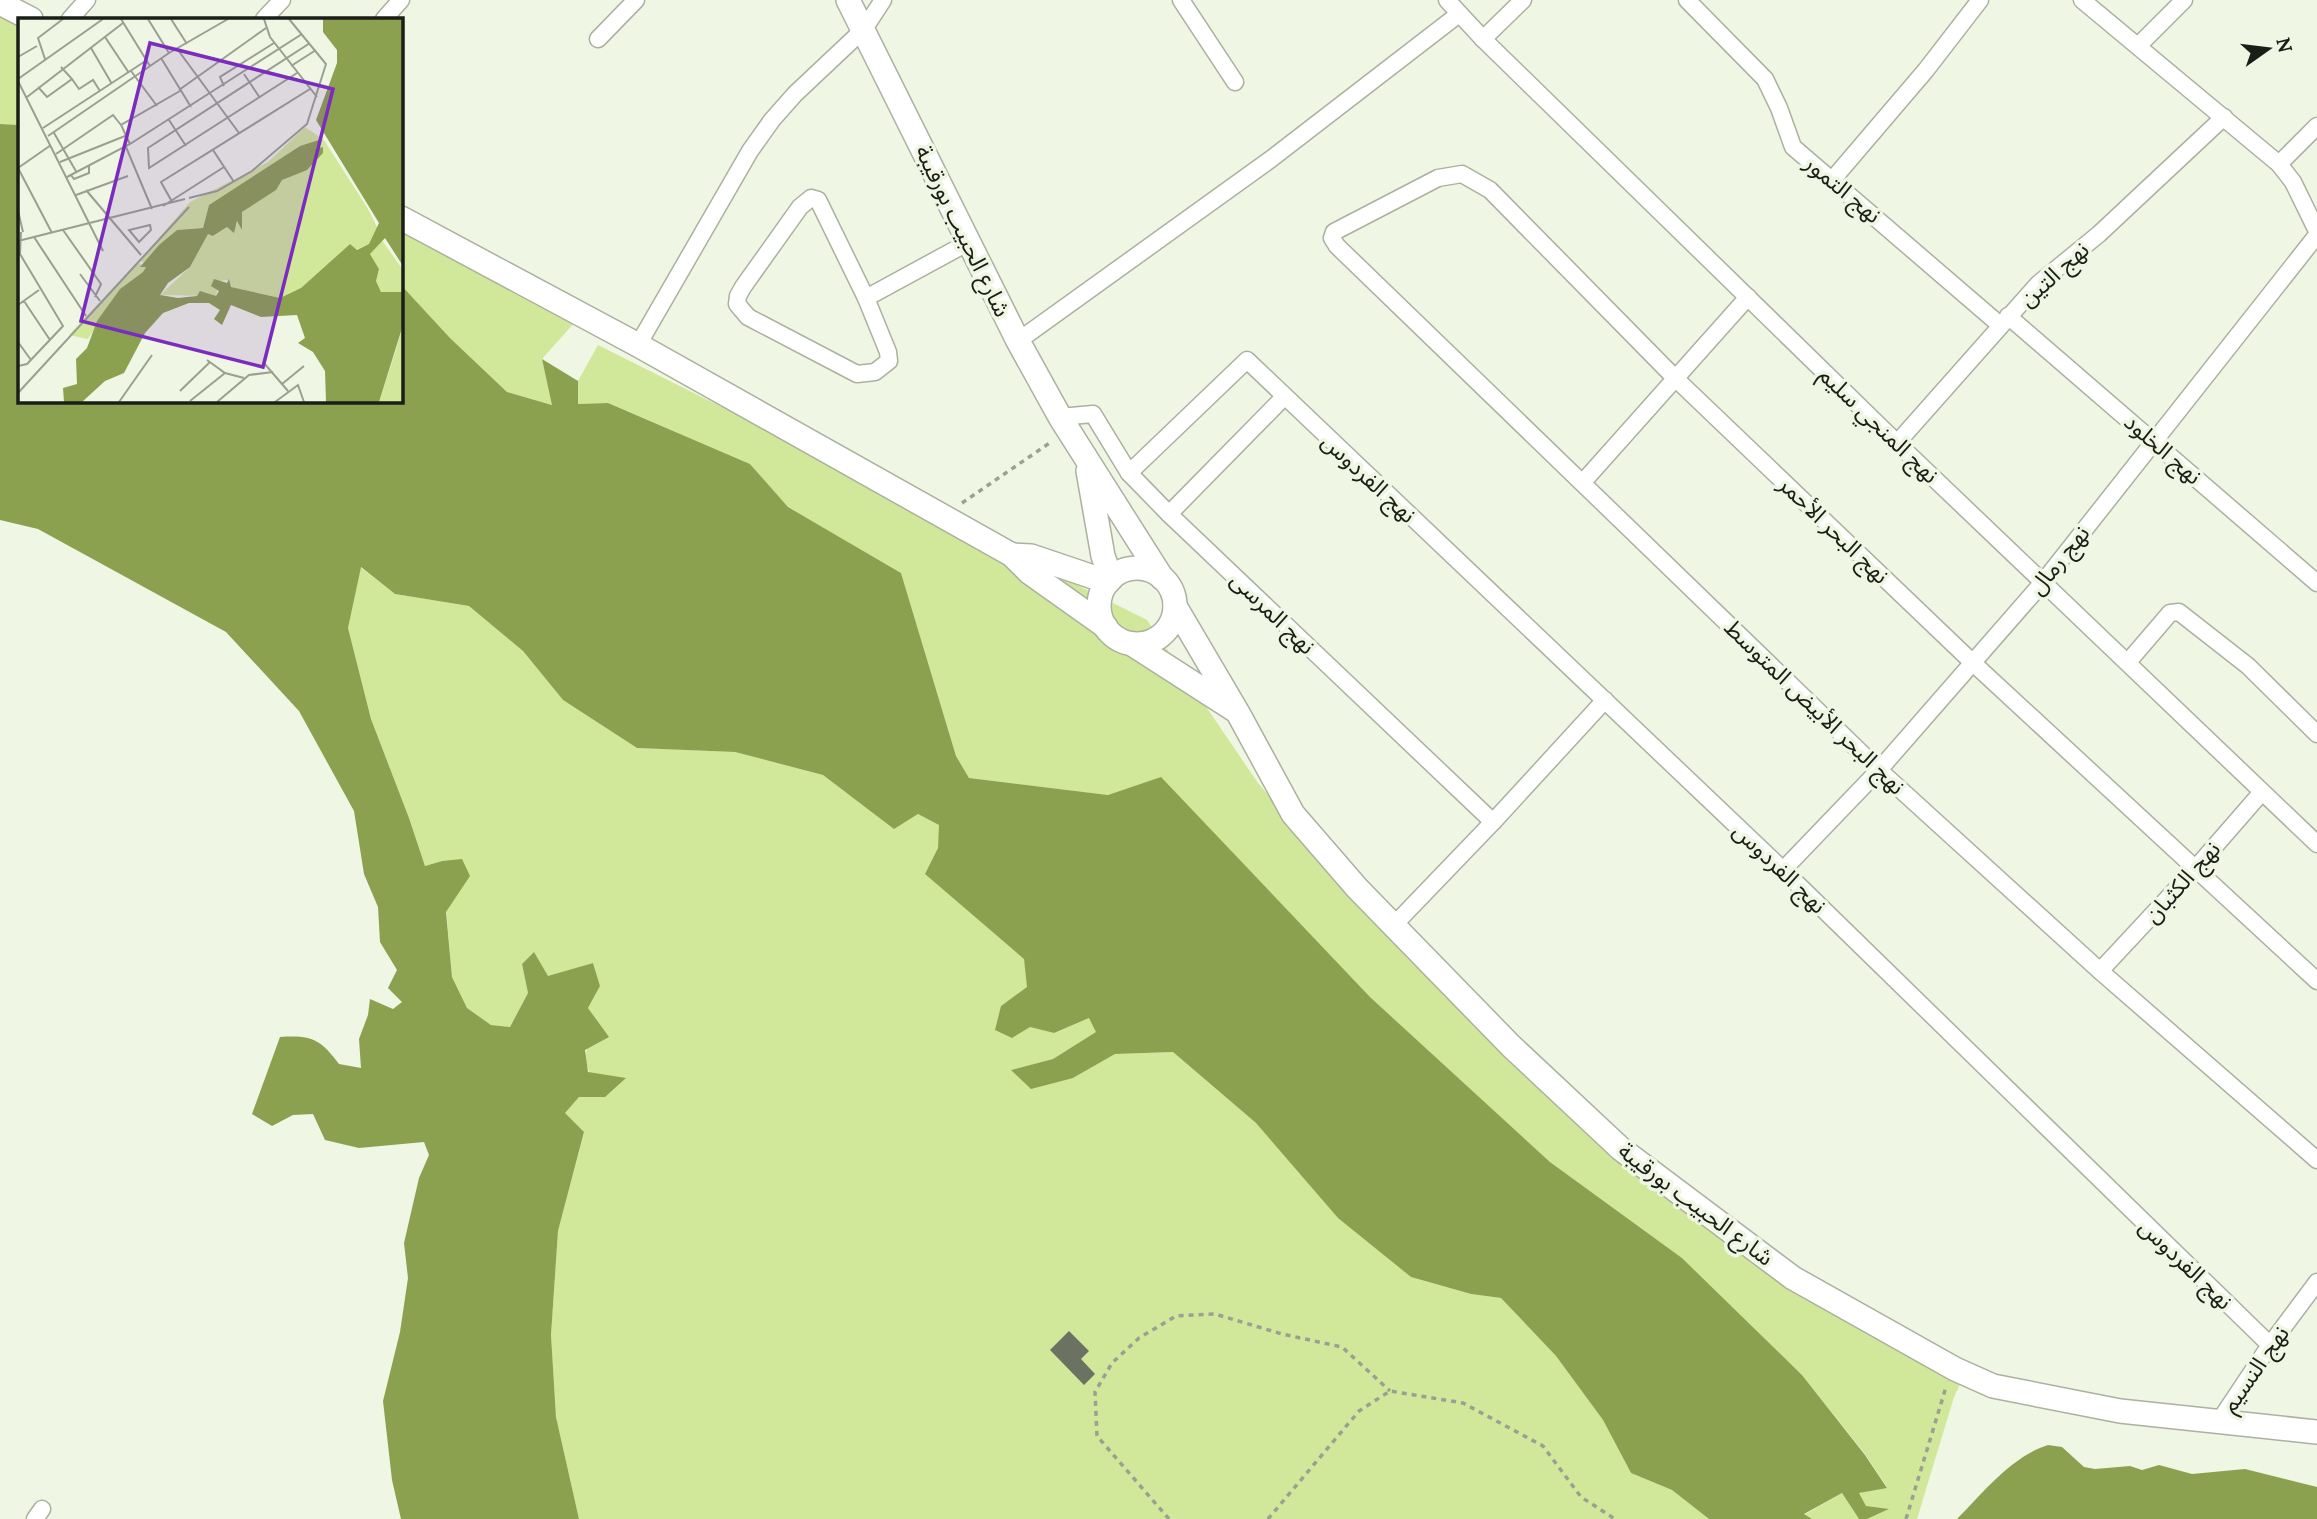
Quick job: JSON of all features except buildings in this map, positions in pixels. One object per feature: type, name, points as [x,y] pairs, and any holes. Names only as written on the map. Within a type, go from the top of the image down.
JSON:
[{"type":"street","points":[[71,18],[87,0]]},
{"type":"street","points":[[265,18],[282,0]]},
{"type":"street","points":[[385,18],[401,0]]},
{"type":"street","points":[[598,39],[636,0]]},
{"type":"street","name":"شارع الحبيب بورقيبة","points":[[848,0],[1018,341],[1064,424],[1162,578]]},
{"type":"street","points":[[638,345],[764,130],[824,64],[863,29],[883,0]]},
{"type":"street","points":[[1181,0],[1235,82]]},
{"type":"street","name":"نهج المنجي سليم","points":[[1447,0],[1483,39],[1898,443],[2317,844]]},
{"type":"street","points":[[1483,39],[1523,0]]},
{"type":"street","name":"نهج التمور","points":[[1688,0],[1765,79],[1776,100],[1793,147],[2004,321]]},
{"type":"street","points":[[1833,179],[1926,71],[1980,0]]},
{"type":"street","points":[[2082,0],[2279,164],[2293,182],[2317,233]]},
{"type":"street","points":[[0,3],[29,18]]},
{"type":"street","points":[[2138,46],[2175,3]]},
{"type":"street","points":[[1018,341],[1271,159],[1459,14]]},
{"type":"street","name":"نهج التين","points":[[1898,443],[2038,284],[2099,234],[2224,117]]},
{"type":"street","points":[[2279,164],[2317,126]]},
{"type":"street","name":"نهج البحر الأحمر","points":[[1333,235],[1340,227],[1438,177],[1462,174],[1490,190],[1675,379],[1972,662],[2317,981]]},
{"type":"street","points":[[811,198],[818,200],[866,298],[888,352],[888,360],[875,372],[866,374],[857,374],[809,351],[748,317],[737,304],[743,287],[800,207],[811,198]]},
{"type":"street","points":[[402,219],[638,345],[1012,555],[1030,573],[1106,627],[1113,635],[1132,644],[1143,644],[1162,635],[1169,626],[1175,606],[1174,595],[1162,578],[1144,569],[1124,571],[1109,580],[1100,605],[1106,627]]},
{"type":"street","name":"نهج رمال","points":[[1783,870],[1879,770],[2044,581],[2317,233]]},
{"type":"street","name":"نهج البحر الأبيض المتوسط","points":[[1333,235],[1336,246],[1879,770],[2100,971],[2317,1160]]},
{"type":"street","points":[[866,298],[969,242]]},
{"type":"street","points":[[1583,482],[1748,297]]},
{"type":"street","name":"نهج الخلود","points":[[2004,321],[2154,442],[2317,583]]},
{"type":"street","name":"نهج الفردوس","points":[[1129,473],[1247,360],[1783,870],[2270,1345]]},
{"type":"street","points":[[1168,514],[1284,397]]},
{"type":"street","name":"نهج المرسى","points":[[1064,424],[1093,414],[1129,473],[1168,514],[1493,822]]},
{"type":"street","name":"شارع الحبيب بورقيبة","points":[[1085,458],[1109,580]]},
{"type":"street","points":[[1012,555],[1031,556],[1109,580]]},
{"type":"street","name":"شارع الحبيب بورقيبة","points":[[1175,606],[1293,814],[1392,926],[1511,1046],[1621,1149],[1793,1278],[1955,1369],[1993,1386],[2078,1404],[2218,1423],[2317,1432]]},
{"type":"street","points":[[2128,662],[2170,613],[2179,612],[2248,666],[2317,734]]},
{"type":"street","name":"شارع الحبيب بورقيبة","points":[[1132,644],[1238,713]]},
{"type":"street","points":[[1392,926],[1493,822],[1605,700]]},
{"type":"street","name":"نهج الكثبان","points":[[2100,971],[2262,792]]},
{"type":"street","name":"نهج النسيم","points":[[2218,1423],[2270,1345],[2317,1282]]},
{"type":"path","points":[[943,516],[1064,424]]},
{"type":"path","points":[[1169,1519],[1097,1436],[1095,1392],[1112,1363],[1139,1338],[1176,1316],[1215,1314],[1282,1334],[1342,1347],[1390,1391],[1464,1403],[1543,1446],[1581,1497],[1615,1519]]},
{"type":"path","points":[[1906,1519],[1943,1394],[1955,1369]]},
{"type":"path","points":[[1268,1519],[1359,1411],[1390,1391]]},
{"type":"shaded area","points":[[0,3],[18,18],[18,125],[0,124]]},
{"type":"shaded area","points":[[0,124],[18,125],[18,402],[402,402],[402,286],[450,338],[507,392],[552,405],[542,359],[578,381],[578,404],[608,403],[750,464],[788,507],[901,573],[956,756],[969,778],[1108,795],[1161,777],[1370,997],[1550,1162],[1682,1258],[1802,1375],[1865,1455],[1887,1488],[1859,1493],[1866,1506],[1889,1509],[1867,1519],[1859,1519],[1842,1493],[1804,1514],[1812,1519],[1709,1519],[1672,1490],[1631,1473],[1603,1420],[1556,1356],[1501,1298],[1471,1294],[1411,1277],[1338,1218],[1256,1123],[1173,1052],[1115,1054],[1073,1078],[1031,1089],[1011,1070],[1053,1059],[1096,1032],[1089,1018],[1054,1033],[1030,1027],[1012,1038],[995,1030],[1001,1006],[1027,987],[1024,959],[925,874],[938,848],[939,825],[918,814],[894,829],[823,775],[735,752],[637,748],[563,700],[523,651],[469,606],[395,594],[361,567],[348,628],[371,719],[425,866],[462,859],[470,876],[446,912],[452,977],[467,1008],[491,1025],[510,1027],[528,993],[522,964],[534,952],[548,976],[593,963],[600,986],[588,1008],[609,1037],[585,1050],[588,1072],[626,1078],[605,1097],[579,1097],[565,1113],[584,1132],[558,1231],[551,1335],[556,1417],[579,1519],[401,1519],[392,1480],[383,1401],[400,1332],[408,1278],[404,1243],[419,1178],[429,1155],[424,1142],[359,1148],[325,1140],[313,1114],[293,1115],[272,1126],[252,1114],[280,1037],[314,1040],[339,1064],[361,1068],[359,1039],[368,1015],[370,999],[393,1009],[402,1002],[388,988],[397,970],[380,942],[378,907],[364,874],[354,811],[299,711],[226,632],[38,529],[0,520]]},
{"type":"shaded area","points":[[402,227],[575,322],[542,359],[553,405],[507,392],[450,338],[402,286]]},
{"type":"shaded area","points":[[598,345],[1147,620],[1258,783],[1407,958],[1613,1154],[1963,1378],[1954,1397],[1917,1519],[1867,1519],[1887,1510],[1866,1507],[1859,1493],[1887,1487],[1865,1454],[1802,1375],[1682,1258],[1550,1162],[1370,997],[1161,778],[1108,795],[969,778],[956,756],[901,573],[788,507],[750,464],[608,403],[578,404],[578,381]]},
{"type":"shaded area","points":[[360,567],[395,594],[469,606],[523,651],[563,700],[637,748],[735,752],[823,775],[894,828],[918,814],[940,825],[938,848],[926,874],[1024,958],[1028,987],[1001,1006],[1030,1027],[1054,1033],[1089,1018],[1097,1032],[1053,1059],[1012,1070],[1073,1078],[1115,1054],[1173,1052],[1256,1123],[1411,1277],[1471,1294],[1501,1298],[1556,1356],[1603,1420],[1631,1473],[1672,1490],[1709,1519],[579,1519],[556,1417],[551,1335],[558,1231],[584,1133],[564,1113],[579,1097],[605,1097],[591,1076],[586,1061],[588,1045],[597,1021],[588,1008],[600,986],[593,963],[548,977],[534,953],[522,964],[528,993],[510,1027],[491,1025],[467,1008],[452,977],[442,861],[425,866],[371,719],[348,628]]},
{"type":"shaded area","points":[[2048,1445],[2062,1447],[2084,1467],[2095,1469],[2130,1466],[2142,1470],[2159,1465],[2192,1474],[2245,1469],[2317,1487],[2317,1519],[1957,1519],[2010,1467]]},
{"type":"shaded area","points":[[1842,1493],[1859,1519],[1812,1519],[1804,1515]]}]
